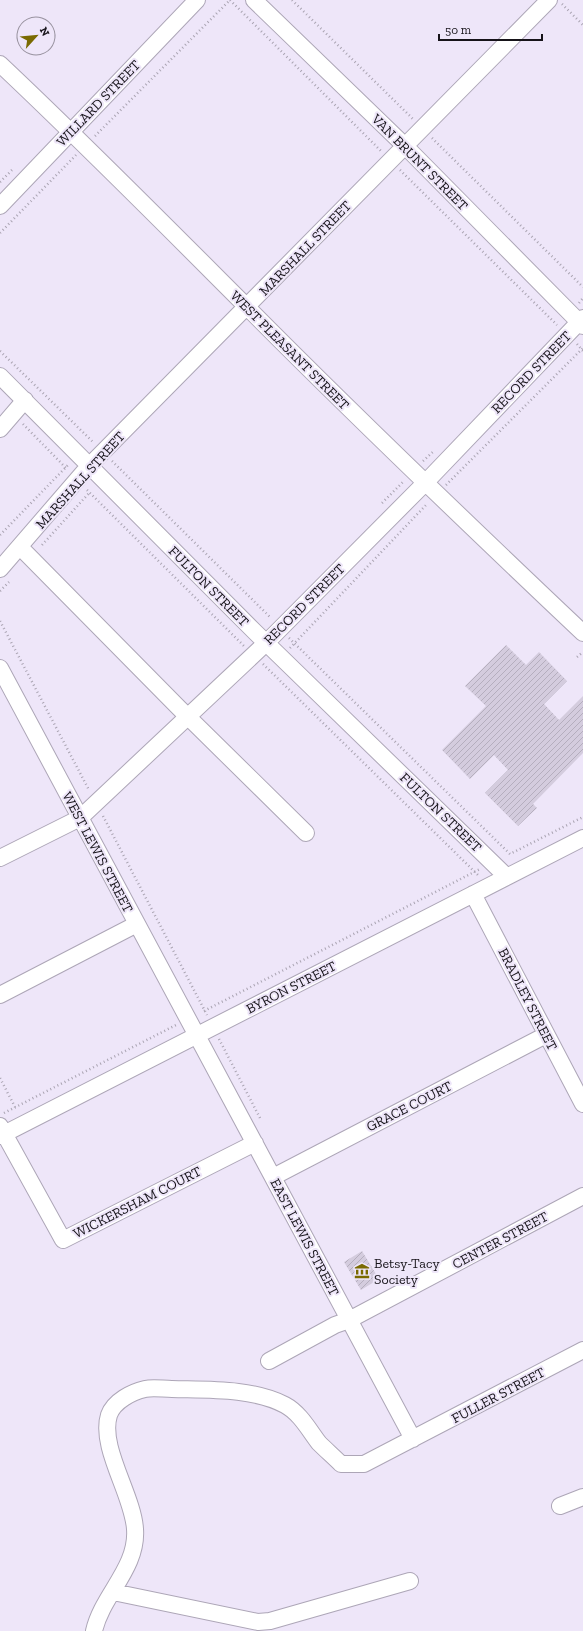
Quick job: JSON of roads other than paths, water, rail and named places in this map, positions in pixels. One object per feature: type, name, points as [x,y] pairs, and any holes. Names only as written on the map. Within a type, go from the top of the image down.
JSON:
[{"type":"street","name":"WILLARD STREET","points":[[0,206],[197,0]]},
{"type":"street","name":"VAN BRUNT STREET","points":[[254,0],[405,146],[579,320]]},
{"type":"street","name":"MARSHALL STREET","points":[[5,575],[25,552],[89,466],[549,0]]},
{"type":"street","name":"WEST PLEASANT STREET","points":[[0,64],[86,145],[413,472],[583,633]]},
{"type":"street","name":"RECORD STREET","points":[[0,858],[80,818],[266,643],[425,483],[558,330],[579,320]]},
{"type":"street","name":"FULTON STREET","points":[[0,376],[266,643],[507,877]]},
{"type":"street","points":[[0,429],[25,400]]},
{"type":"street","points":[[25,552],[188,717],[306,833]]},
{"type":"street","name":"WEST LEWIS STREET","points":[[0,668],[197,1035]]},
{"type":"street","name":"BYRON STREET","points":[[1,1132],[197,1035],[583,838]]},
{"type":"street","name":"BRADLEY STREET","points":[[473,894],[583,1104]]},
{"type":"street","points":[[0,995],[137,924]]},
{"type":"street","name":"EAST LEWIS STREET","points":[[197,1035],[413,1439]]},
{"type":"street","name":"GRACE COURT","points":[[273,1177],[546,1035]]},
{"type":"street","name":"WICKERSHAM COURT","points":[[1,1132],[64,1240],[254,1143]]},
{"type":"street","name":"CENTER STREET","points":[[269,1361],[335,1324],[349,1320],[583,1196]]},
{"type":"street","name":"FULLER STREET","points":[[94,1631],[102,1610],[119,1582],[134,1548],[134,1515],[110,1445],[108,1428],[109,1414],[119,1402],[128,1395],[146,1389],[193,1389],[223,1391],[269,1398],[286,1406],[301,1419],[320,1443],[341,1464],[364,1464],[583,1350]]},
{"type":"street","points":[[560,1506],[583,1497]]},
{"type":"street","points":[[113,1592],[258,1622],[270,1621],[410,1581]]},
{"type":"place","name":"Betsy-Tacy Society","points":[[362,1271]]}]
